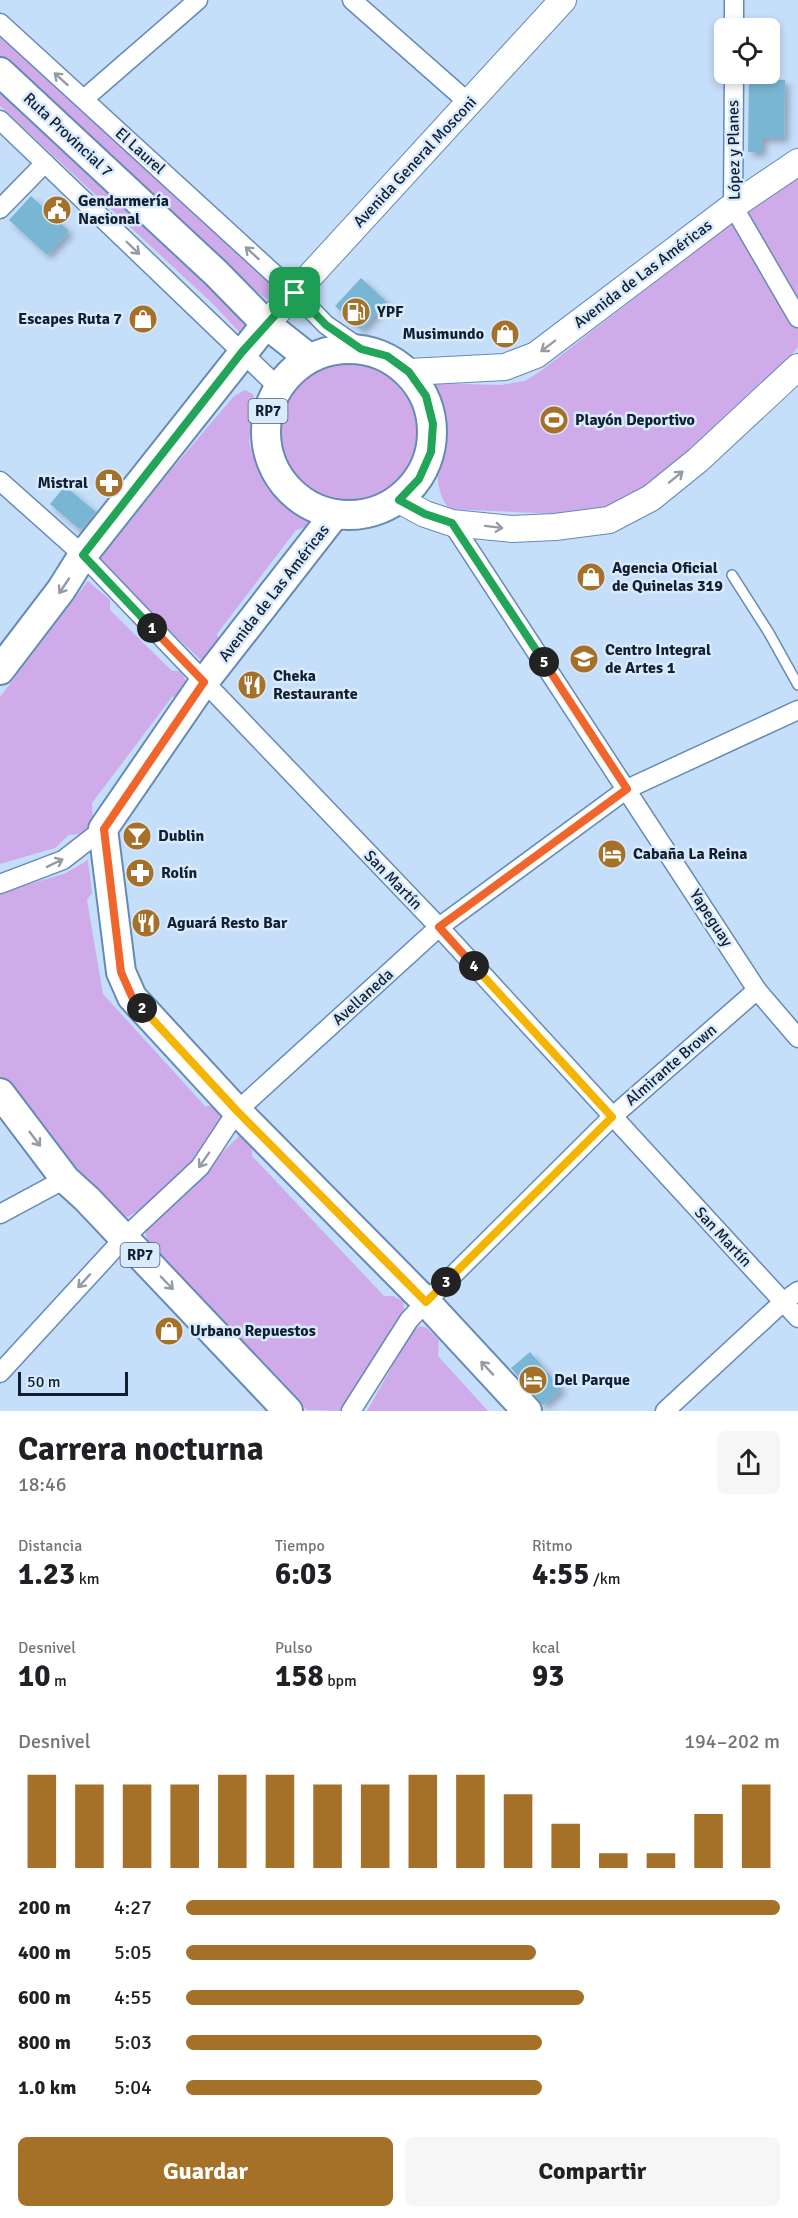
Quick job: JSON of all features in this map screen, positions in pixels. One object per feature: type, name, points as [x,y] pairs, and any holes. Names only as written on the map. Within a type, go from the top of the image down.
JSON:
[{"type":"main road","name":"Avenida General Mosconi","points":[[266,324],[563,0]]},
{"type":"main road","name":"Ruta Provincial 7","points":[[0,72],[216,273],[266,324],[309,358]]},
{"type":"main road","name":"Avenida de Las Américas","points":[[409,372],[505,367],[536,355],[734,206],[798,162]]},
{"type":"main road","name":"Ruta Provincial 7","points":[[266,324],[280,385]]},
{"type":"main road","points":[[0,670],[61,590],[83,555],[266,324]]},
{"type":"main road","name":"RP7","points":[[334,349],[361,349],[387,356],[409,372],[426,396],[433,424],[431,452],[419,479],[399,500],[379,510],[358,515],[335,514],[309,506],[287,488],[272,465],[265,438],[268,411],[280,385],[292,370],[309,358],[334,349]]},
{"type":"main road","points":[[399,500],[425,514],[452,523],[512,530],[555,527],[609,519],[651,498],[698,460],[798,367]]},
{"type":"main road","name":"Avenida de Las Américas","points":[[104,829],[204,682],[335,514]]},
{"type":"main road","points":[[104,829],[121,972],[132,997],[237,1111],[426,1302],[527,1411]]},
{"type":"main road","name":"RP7","points":[[0,1093],[65,1179],[288,1411]]},
{"type":"street","points":[[84,99],[198,0]]},
{"type":"street","points":[[352,0],[470,104]]},
{"type":"street","points":[[734,0],[734,18]]},
{"type":"street","name":"El Laurel","points":[[0,23],[295,293],[326,325],[361,349]]},
{"type":"street","name":"López y Planes","points":[[734,84],[734,206],[798,318]]},
{"type":"street","points":[[0,120],[242,352],[280,385]]},
{"type":"street","points":[[0,209],[45,163]]},
{"type":"street","name":"San Martín","points":[[0,481],[83,555],[439,927],[798,1318]]},
{"type":"street","name":"Yapeguay","points":[[452,523],[757,990],[798,1038]]},
{"type":"street","name":"Avellaneda","points":[[0,1373],[124,1238],[200,1167],[237,1111],[439,927],[627,789],[798,710]]},
{"type":"street","points":[[0,884],[63,860],[104,829]]},
{"type":"street","name":"Almirante Brown","points":[[351,1411],[409,1320],[426,1302],[612,1117],[757,990]]},
{"type":"street","points":[[0,1214],[65,1179]]},
{"type":"street","points":[[665,1411],[783,1302],[798,1291]]},
{"type":"lane","points":[[732,575],[769,633],[798,685]]},
{"type":"shaded area","points":[[0,37],[279,290],[280,297],[268,300],[257,292],[0,58]]},
{"type":"shaded area","points":[[0,89],[253,325],[242,335],[213,304],[0,106]]},
{"type":"shaded area","points":[[798,177],[798,347],[782,366],[656,479],[614,507],[580,515],[449,509],[438,484],[442,432],[440,404],[429,383],[501,385],[525,381],[749,210]]},
{"type":"shaded area","points":[[348,364],[374,370],[397,384],[411,407],[417,433],[411,459],[397,482],[374,496],[348,502],[322,496],[299,482],[285,459],[279,433],[285,407],[299,384],[322,370]]},
{"type":"shaded area","points":[[245,390],[253,394],[255,401],[249,442],[266,487],[286,507],[307,520],[310,526],[296,530],[217,634],[220,646],[203,662],[106,571],[99,560],[234,396]]},
{"type":"shaded area","points":[[88,581],[110,600],[110,610],[172,671],[181,671],[191,693],[172,697],[92,803],[93,821],[82,834],[69,835],[55,848],[0,864],[0,697]]},
{"type":"shaded area","points":[[88,860],[92,893],[87,900],[103,994],[205,1106],[222,1106],[228,1114],[223,1136],[142,1209],[127,1217],[110,1206],[0,1081],[0,893],[66,873]]},
{"type":"shaded area","points":[[242,1133],[253,1140],[252,1156],[384,1296],[393,1296],[403,1301],[405,1316],[344,1411],[307,1410],[147,1240],[145,1229]]},
{"type":"shaded area","points":[[420,1326],[427,1328],[439,1340],[438,1356],[488,1411],[367,1411],[412,1331]]},
{"type":"building","points":[[780,80],[785,80],[784,138],[762,138],[762,152],[748,152],[749,84],[780,84]]},
{"type":"building","points":[[31,196],[69,231],[47,255],[9,220]]},
{"type":"building","points":[[361,278],[387,302],[361,330],[335,306]]},
{"type":"building","points":[[65,486],[96,512],[83,528],[78,528],[50,504]]},
{"type":"building","points":[[530,1352],[562,1389],[543,1405],[511,1368]]},
{"type":"place","name":"Gendarmería Nacional","points":[[57,210]]},
{"type":"place","name":"YPF","points":[[356,312]]},
{"type":"place","name":"Escapes Ruta 7","points":[[143,319]]},
{"type":"place","name":"Musimundo","points":[[505,334]]},
{"type":"place","name":"Playón Deportivo","points":[[554,420]]},
{"type":"place","name":"Mistral","points":[[109,483]]},
{"type":"place","name":"Agencia Oficial de Quinelas 319","points":[[591,577]]},
{"type":"place","name":"Centro Integral de Artes 1","points":[[584,659]]},
{"type":"place","name":"Cheka Restaurante","points":[[252,685]]},
{"type":"place","name":"Dublin","points":[[137,836]]},
{"type":"place","name":"Cabaña La Reina","points":[[612,854]]},
{"type":"place","name":"Rolín","points":[[140,873]]},
{"type":"place","name":"Aguará Resto Bar","points":[[146,923]]},
{"type":"place","name":"Urbano Repuestos","points":[[169,1331]]},
{"type":"place","name":"Del Parque","points":[[533,1380]]},
{"type":"route","points":[[295,293],[326,325],[361,349],[387,356],[409,372],[426,396],[433,424],[431,452],[419,479],[399,500],[425,514],[452,523],[627,789],[439,927],[612,1117],[426,1302],[237,1111],[132,997],[121,972],[104,829],[204,682],[83,555],[242,352],[295,293]]}]
